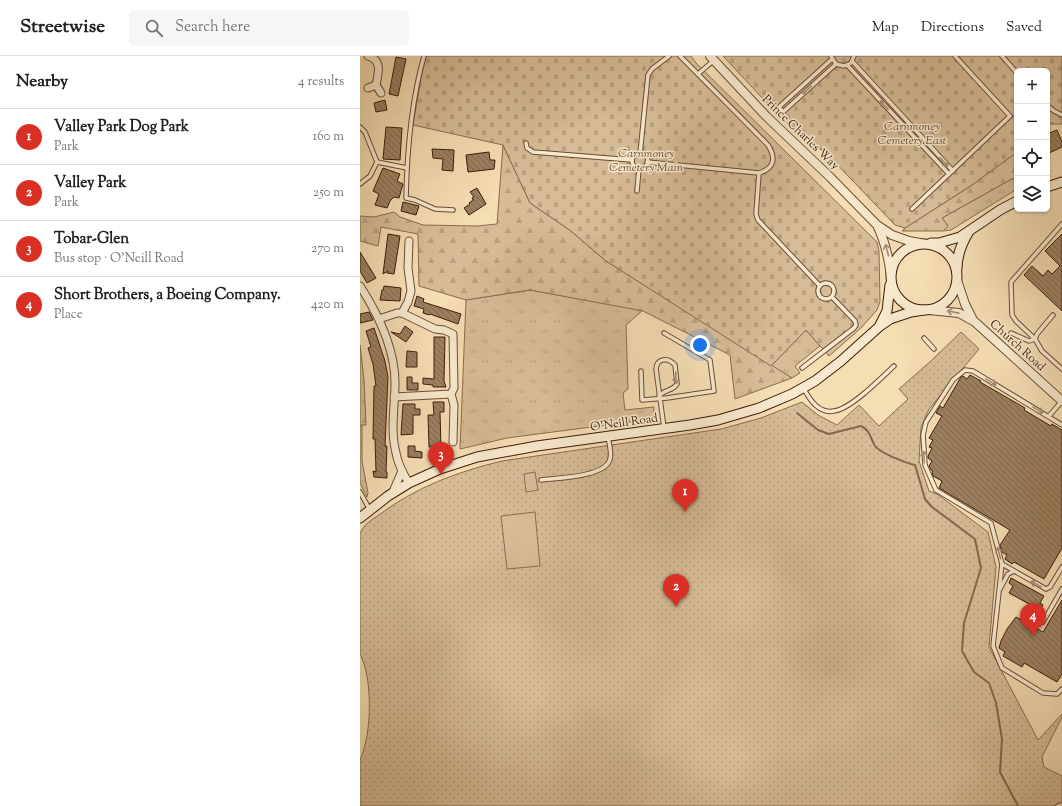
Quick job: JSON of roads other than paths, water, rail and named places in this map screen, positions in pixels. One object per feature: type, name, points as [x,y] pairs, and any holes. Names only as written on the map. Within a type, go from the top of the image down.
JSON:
[{"type":"main road","points":[[1050,187],[1062,182]]},
{"type":"main road","points":[[968,233],[958,255],[956,287],[948,300],[943,305],[927,310],[910,307],[904,304],[895,293],[891,278],[894,263],[904,251],[917,244],[939,243],[960,237],[1000,210],[1014,203]]},
{"type":"main road","points":[[926,244],[940,248],[946,252],[951,258],[957,276]]},
{"type":"main road","name":"O'Neill Road","points":[[880,326],[887,311],[890,297],[891,278]]},
{"type":"main road","name":"O'Neill Road","points":[[360,518],[392,494],[409,484],[440,469],[477,457],[537,446],[664,429],[711,421],[738,415],[779,400],[815,381],[890,319],[911,312],[927,310]]},
{"type":"street","points":[[368,56],[375,59],[377,62],[379,70],[376,85],[381,93]]},
{"type":"street","name":"Prince Charles Way","points":[[712,58],[767,117],[830,177],[877,225],[892,235],[909,241],[926,244]]},
{"type":"street","points":[[368,88],[376,85]]},
{"type":"street","name":"Prince Charles Way","points":[[877,225],[884,239],[889,256],[891,278]]},
{"type":"street","points":[[402,313],[408,302],[411,291],[408,268],[409,241]]},
{"type":"street","name":"Church Road","points":[[957,276],[965,304],[975,322]]},
{"type":"street","points":[[360,286],[379,319],[392,360],[395,382],[394,442],[396,454],[402,471],[409,484]]},
{"type":"street","name":"Church Road","points":[[927,310],[959,313],[975,322],[1062,401]]},
{"type":"street","points":[[379,319],[397,313],[402,313],[435,329],[444,330],[453,334],[454,388],[451,394],[454,405],[453,442]]},
{"type":"street","points":[[394,397],[451,394]]},
{"type":"street","points":[[392,494],[402,471]]},
{"type":"lane","points":[[424,56],[415,91],[407,168],[406,198],[416,200],[435,209],[453,210]]},
{"type":"lane","points":[[640,154],[648,76],[652,69],[669,56]]},
{"type":"lane","points":[[647,162],[759,173],[765,171],[772,163],[774,158],[768,145],[680,56]]},
{"type":"lane","points":[[836,64],[783,112],[778,107],[831,58],[840,66],[847,65],[852,61],[854,56]]},
{"type":"lane","points":[[912,209],[1010,116],[955,56]]},
{"type":"lane","points":[[1002,56],[1014,70]]},
{"type":"lane","points":[[698,74],[712,58]]},
{"type":"lane","points":[[852,61],[953,171]]},
{"type":"lane","points":[[847,65],[949,174]]},
{"type":"lane","points":[[1050,108],[1062,115]]},
{"type":"lane","points":[[360,127],[365,132],[377,162],[370,176],[360,184]]},
{"type":"lane","points":[[526,143],[527,148],[533,152],[632,160]]},
{"type":"lane","points":[[632,160],[635,155],[640,154],[645,156],[647,162],[645,167],[639,169]]},
{"type":"lane","points":[[632,160],[634,166],[639,169]]},
{"type":"lane","points":[[377,162],[407,168]]},
{"type":"lane","points":[[637,191],[639,169]]},
{"type":"lane","points":[[759,173],[756,214],[758,220],[820,286]]},
{"type":"lane","points":[[1062,224],[1011,282],[1012,315],[1016,321],[1035,339],[1042,351],[1062,369]]},
{"type":"lane","points":[[825,283],[832,286],[834,292],[832,297],[828,300],[820,297],[818,290],[820,286],[825,283]]},
{"type":"lane","points":[[802,368],[856,325],[855,321],[832,297]]},
{"type":"lane","points":[[1011,333],[1029,341],[1035,339],[1052,316]]},
{"type":"lane","points":[[641,371],[642,400],[714,391],[710,360],[664,333]]},
{"type":"lane","points":[[924,338],[934,348]]},
{"type":"lane","points":[[659,397],[663,391],[672,389],[677,384],[675,365],[669,360],[662,360],[656,366],[659,397],[664,429]]},
{"type":"lane","points":[[803,388],[810,399],[818,407],[834,412],[859,397],[894,366]]},
{"type":"lane","points":[[1062,425],[973,371],[965,370],[953,380],[926,422],[923,435],[925,465],[936,490],[991,523],[1002,564],[993,646],[1002,668],[1043,693],[1057,694],[1062,689]]},
{"type":"lane","points":[[1049,416],[1062,401]]},
{"type":"lane","points":[[541,480],[591,474],[606,467],[610,459],[608,437]]},
{"type":"lane","points":[[360,492],[370,510]]},
{"type":"lane","points":[[1002,564],[1046,589],[1050,587],[1062,567]]},
{"type":"lane","points":[[998,591],[1008,574],[1014,571]]},
{"type":"lane","points":[[1043,622],[1062,589]]},
{"type":"lane","points":[[1058,806],[1062,805]]},
{"type":"waterway","points":[[797,413],[818,430],[829,434],[861,426],[864,428],[869,432],[875,446],[882,452],[915,465],[925,499],[932,507],[975,539],[981,568],[964,623],[962,651],[974,672],[989,683],[996,703],[1002,739],[1000,772],[1018,806]]},
{"type":"place","name":"Tobar-Glen","points":[[441,475]]},
{"type":"place","name":"Valley Park Dog Park","points":[[685,512]]},
{"type":"place","name":"Valley Park","points":[[676,607]]},
{"type":"place","name":"Short Brothers, a Boeing Company.","points":[[1033,636]]},
{"type":"park label","name":"Carnmoney Cemetery East","points":[[912,133]]},
{"type":"park label","name":"Carnmoney Cemetery Main","points":[[646,160]]}]
